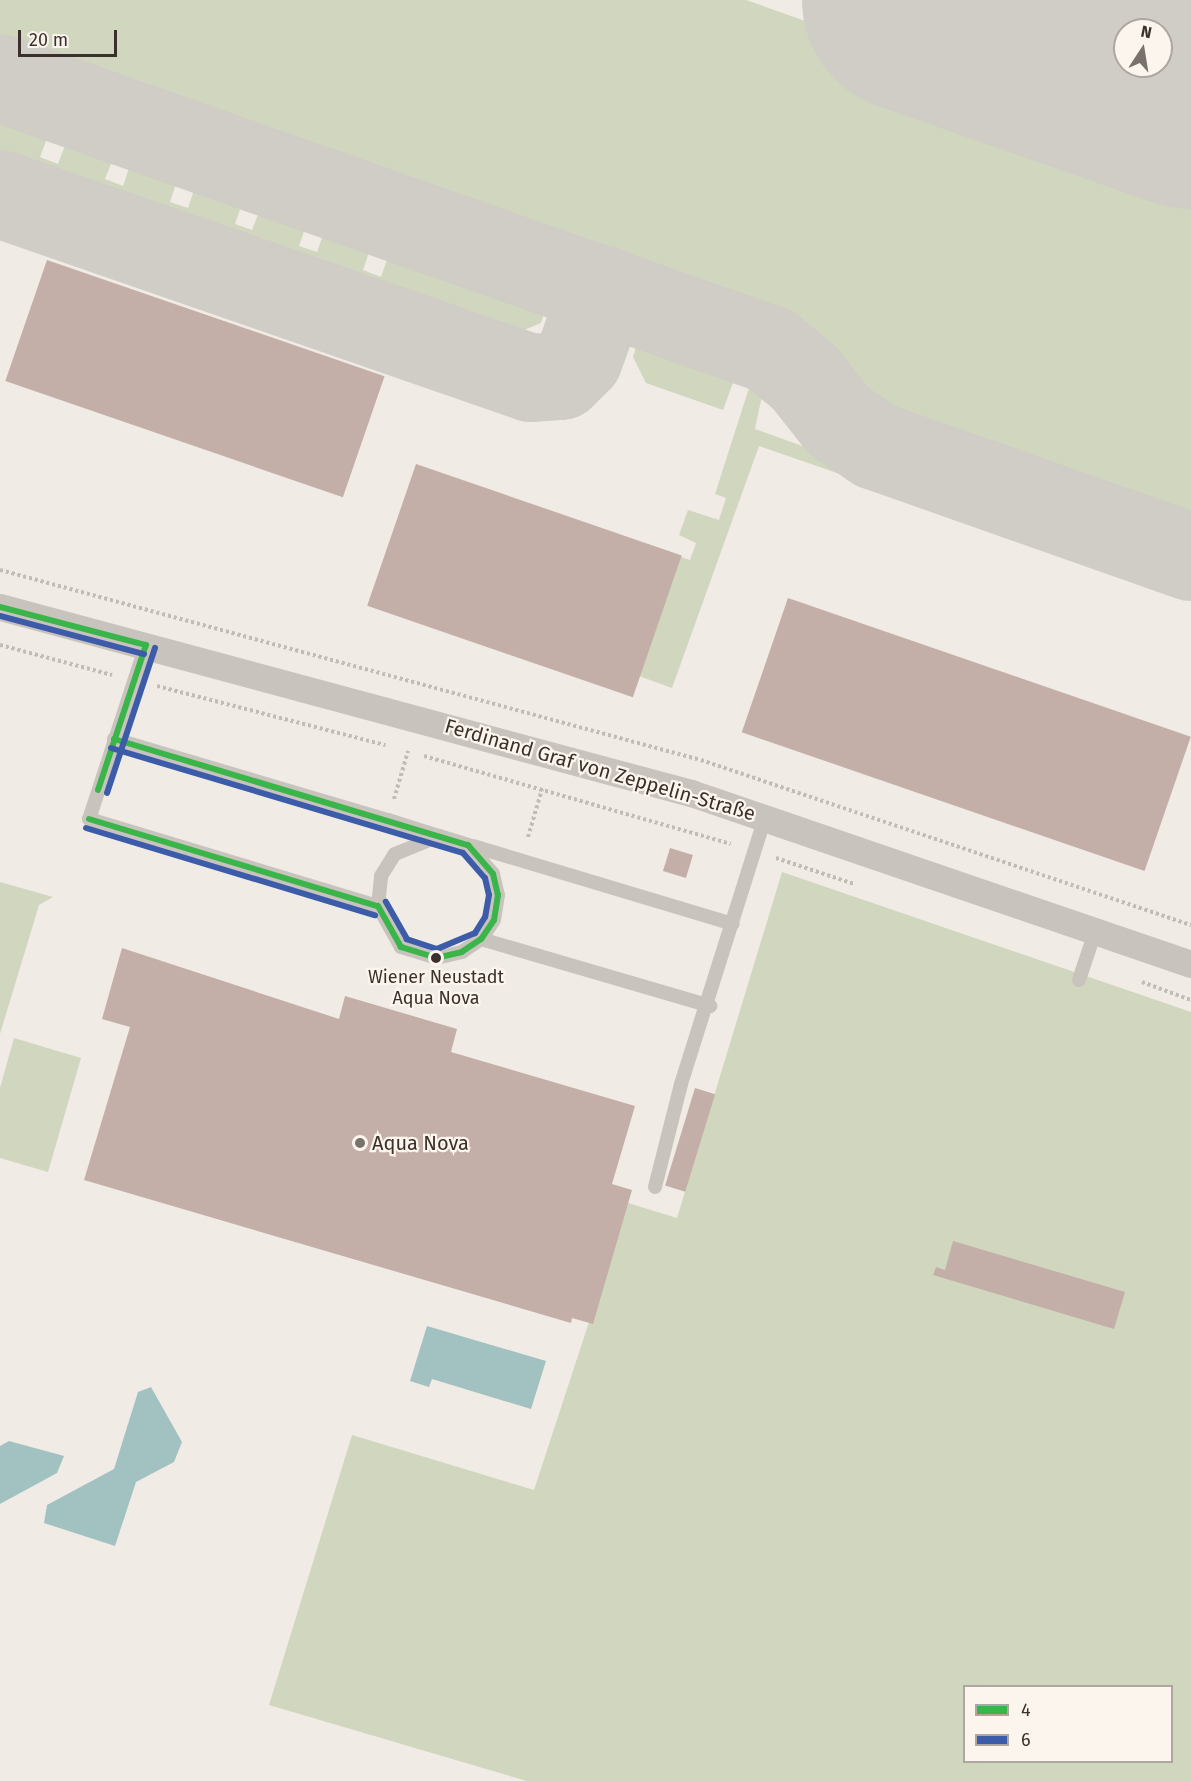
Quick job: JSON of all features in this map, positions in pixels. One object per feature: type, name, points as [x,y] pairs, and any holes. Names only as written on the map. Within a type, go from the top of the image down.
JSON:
[{"type":"street","name":"Ferdinand Graf von Zeppelin-Straße","points":[[0,607],[146,645],[765,817],[1096,929],[1191,964]]},
{"type":"lane","points":[[146,645],[89,819],[378,906]]},
{"type":"lane","points":[[114,739],[733,924]]},
{"type":"lane","points":[[655,1187],[681,1084],[710,1006],[765,817]]},
{"type":"lane","points":[[439,836],[395,854],[381,876],[378,906],[400,947],[437,958],[462,952],[481,939],[494,920],[498,895],[493,874],[468,845]]},
{"type":"lane","points":[[1079,980],[1096,929]]},
{"type":"lane","points":[[481,939],[710,1006]]},
{"type":"path","points":[[0,645],[408,751],[754,851],[865,887]]},
{"type":"path","points":[[388,820],[408,751]]},
{"type":"path","points":[[521,861],[542,789]]},
{"type":"path","points":[[1138,981],[1191,1000]]},
{"type":"green space","points":[[0,0],[746,0],[1191,157],[1191,530],[884,423],[865,389],[838,360],[796,331],[0,51]]},
{"type":"green space","points":[[1087,0],[1191,0],[1191,36],[1173,30],[1173,18],[1139,18]]},
{"type":"green space","points":[[0,104],[174,165],[180,172],[170,202],[188,208],[198,178],[205,176],[240,188],[245,195],[235,224],[252,230],[263,202],[272,199],[304,210],[309,217],[299,246],[317,252],[327,224],[336,221],[528,288],[544,314],[541,323],[512,335],[0,154]],"holes":[[[51,128],[69,135],[58,164],[40,157]],[[116,151],[133,157],[123,186],[105,179]],[[373,241],[391,248],[381,277],[363,270]]]},
{"type":"green space","points":[[649,337],[662,337],[744,365],[763,391],[755,429],[1090,549],[1092,556],[1085,559],[759,446],[672,688],[639,676],[681,557],[690,560],[696,543],[679,535],[688,510],[719,520],[726,498],[715,494],[749,388],[733,383],[723,410],[646,383],[633,357],[637,344]]},
{"type":"green space","points":[[782,872],[1191,1012],[1191,1781],[527,1781],[269,1705],[352,1435],[534,1490],[628,1203],[677,1218]]},
{"type":"green space","points":[[0,882],[53,897],[39,905],[0,1034]]},
{"type":"green space","points":[[14,1038],[81,1058],[48,1172],[0,1158],[0,1088]]},
{"type":"water","points":[[427,1326],[546,1361],[531,1409],[432,1379],[429,1387],[410,1381]]},
{"type":"water","points":[[151,1387],[182,1442],[174,1462],[136,1482],[115,1546],[44,1523],[47,1505],[114,1469],[138,1392]]},
{"type":"water","points":[[9,1441],[64,1456],[57,1473],[0,1504],[0,1446]]},
{"type":"building","points":[[47,260],[385,376],[343,497],[5,381]]},
{"type":"building","points":[[416,464],[682,555],[633,697],[367,606]]},
{"type":"building","points":[[788,598],[1191,737],[1145,871],[742,732]]},
{"type":"building","points":[[670,848],[693,855],[686,878],[663,871]]},
{"type":"building","name":"Aqua Nova","points":[[122,948],[339,1019],[345,996],[457,1029],[451,1052],[635,1106],[612,1184],[632,1190],[593,1324],[572,1318],[571,1323],[84,1180],[130,1027],[102,1019]]},
{"type":"building","points":[[695,1088],[715,1094],[685,1192],[665,1186]]},
{"type":"building","points":[[953,1241],[1125,1292],[1114,1329],[933,1275],[936,1267],[945,1270]]},
{"type":"taxiway","points":[[0,78],[771,350],[805,378],[839,421],[876,446],[1191,557]]},
{"type":"taxiway","points":[[0,194],[531,378],[561,376],[579,358],[604,289]]},
{"type":"runway","points":[[914,0],[1191,97]]},
{"type":"transit line","name":"4","points":[[0,607],[146,645]]},
{"type":"transit line","name":"6","points":[[0,616],[144,654]]},
{"type":"transit line","name":"4","points":[[98,790],[146,645]]},
{"type":"transit line","name":"6","points":[[107,793],[155,648]]},
{"type":"transit line","name":"4","points":[[114,739],[468,845],[493,874],[498,895],[494,920],[481,939],[462,952],[437,958],[401,947],[378,906]]},
{"type":"transit line","name":"6","points":[[111,748],[463,853],[485,878],[489,895],[485,917],[475,933],[437,949],[407,939],[386,902]]},
{"type":"transit line","name":"4","points":[[89,819],[378,906]]},
{"type":"transit line","name":"6","points":[[86,828],[375,915]]},
{"type":"place","name":"Wiener Neustadt Aqua Nova","points":[[436,958]]},
{"type":"place","name":"Aqua Nova","points":[[360,1143]]}]
